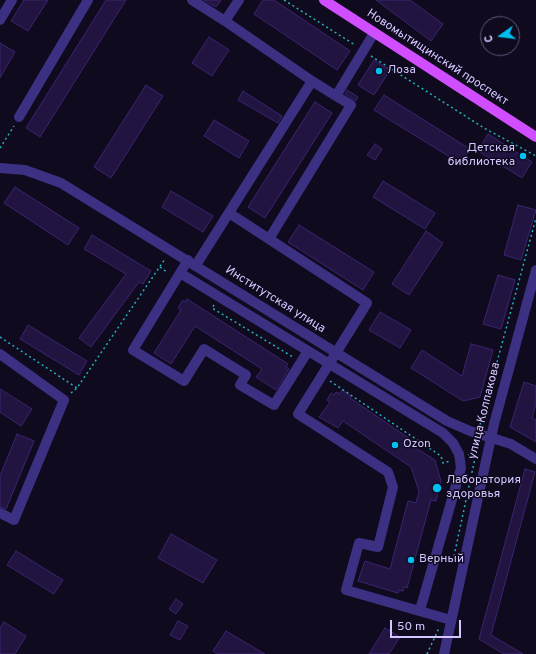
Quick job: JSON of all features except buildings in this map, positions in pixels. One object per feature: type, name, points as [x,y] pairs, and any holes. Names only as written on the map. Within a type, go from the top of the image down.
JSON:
[{"type":"main road","name":"Новомытищинский проспект","points":[[324,0],[536,137]]},
{"type":"street","points":[[0,20],[12,0]]},
{"type":"street","points":[[19,117],[88,0]]},
{"type":"street","points":[[192,0],[312,81],[351,105],[269,238]]},
{"type":"street","points":[[225,22],[240,0]]},
{"type":"street","points":[[336,96],[374,33]]},
{"type":"street","points":[[308,351],[274,405],[240,385],[246,375],[204,348],[184,381],[133,350],[178,276],[192,263],[229,213],[312,81]]},
{"type":"street","name":"Институтская улица","points":[[0,168],[25,170],[49,177],[172,250],[335,354],[447,421],[478,434],[511,444],[536,460]]},
{"type":"street","points":[[229,213],[367,303],[298,414],[388,472],[393,487],[378,547],[359,543],[346,590],[448,619]]},
{"type":"street","name":"улица Колпакова","points":[[444,654],[448,619],[491,437],[536,270]]},
{"type":"street","points":[[178,276],[330,364],[443,433],[453,443],[459,458],[460,473],[420,610]]},
{"type":"street","points":[[0,354],[64,400],[14,520],[0,512]]},
{"type":"path","points":[[284,0],[484,128],[536,156]]},
{"type":"path","points":[[0,148],[12,129]]},
{"type":"path","points":[[454,560],[475,458],[472,453],[536,218]]},
{"type":"path","points":[[64,400],[77,388],[172,250]]},
{"type":"path","points":[[160,267],[178,276]]},
{"type":"path","points":[[217,301],[212,308],[302,362]]},
{"type":"path","points":[[0,337],[77,388]]},
{"type":"path","points":[[322,375],[441,456],[443,463],[472,453]]},
{"type":"path","points":[[427,654],[448,619]]},
{"type":"place","name":"Лоза","points":[[379,71]]},
{"type":"place","name":"Детская библиотека","points":[[523,156]]},
{"type":"place","name":"Ozon","points":[[395,445]]},
{"type":"place","name":"Лаборатория здоровья","points":[[437,488]]},
{"type":"place","name":"Верный","points":[[411,560]]}]
